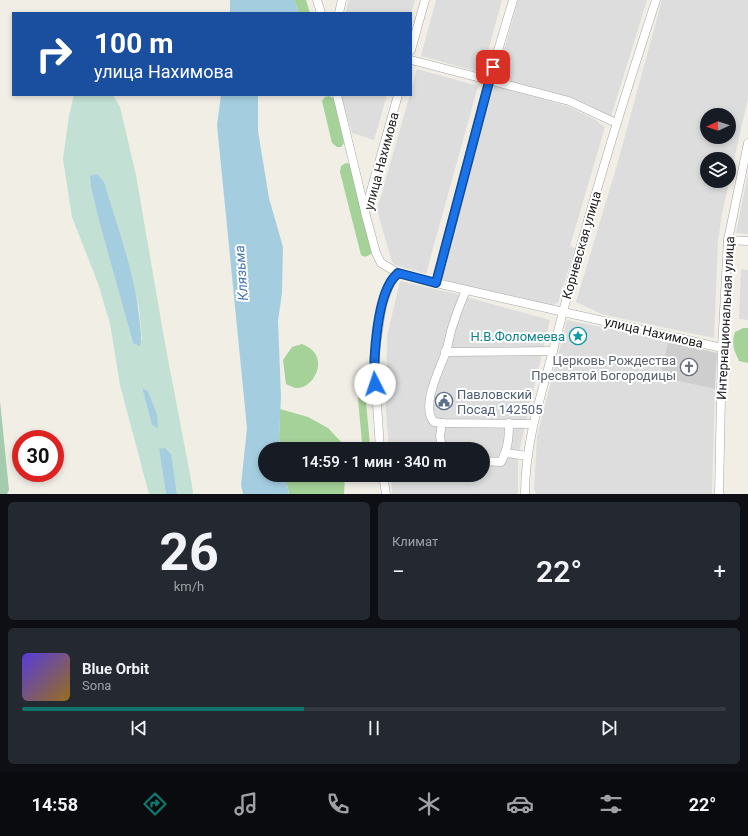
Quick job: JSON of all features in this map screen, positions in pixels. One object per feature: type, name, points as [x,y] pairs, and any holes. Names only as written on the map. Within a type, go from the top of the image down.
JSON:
[{"type":"street","points":[[318,0],[321,12]]},
{"type":"street","points":[[339,12],[342,0]]},
{"type":"street","points":[[412,46],[425,0]]},
{"type":"street","points":[[436,283],[489,81],[513,0]]},
{"type":"street","name":"Корневская улица","points":[[525,494],[527,456],[533,424],[616,123],[656,0]]},
{"type":"street","points":[[412,60],[569,101],[616,123]]},
{"type":"street","points":[[337,96],[366,212]]},
{"type":"street","name":"улица Нахимова","points":[[398,96],[366,212],[376,253],[381,263],[398,273],[436,283],[722,348]]},
{"type":"street","name":"Интернациональная улица","points":[[720,494],[719,479],[722,348],[728,240],[748,143]]},
{"type":"street","points":[[728,240],[748,241]]},
{"type":"street","points":[[380,442],[374,358],[382,305],[390,283],[398,273]]},
{"type":"street","points":[[466,290],[454,321],[433,386],[429,406],[430,418],[434,422],[442,423],[533,424]]},
{"type":"street","points":[[445,352],[553,351]]},
{"type":"street","points":[[441,442],[440,436],[442,423]]},
{"type":"street","points":[[490,461],[501,462],[506,453],[509,439],[509,424]]},
{"type":"street","points":[[506,453],[527,456]]},
{"type":"street","points":[[384,482],[386,494]]},
{"type":"shaded area","points":[[349,0],[415,0],[411,12],[345,12]]},
{"type":"shaded area","points":[[436,0],[502,0],[482,73],[421,56]]},
{"type":"shaded area","points":[[518,0],[647,0],[611,117],[570,97],[496,79]]},
{"type":"shaded area","points":[[662,0],[748,0],[748,98],[736,152],[700,152],[700,188],[728,188],[718,241],[714,338],[614,317],[599,313],[576,302],[617,165]]},
{"type":"shaded area","points":[[417,69],[478,86],[426,274],[395,265],[392,262],[377,210],[410,96],[412,96],[412,86]]},
{"type":"shaded area","points":[[494,85],[567,106],[594,119],[605,127],[570,246],[575,248],[558,303],[552,305],[441,280]]},
{"type":"shaded area","points":[[341,96],[387,96],[374,140],[352,133]]},
{"type":"shaded area","points":[[748,173],[748,234],[736,233]]},
{"type":"shaded area","points":[[741,269],[748,270],[748,320],[739,319]]},
{"type":"shaded area","points":[[400,281],[456,294],[550,320],[518,456],[518,494],[392,494],[391,482],[490,482],[490,442],[388,442],[386,413],[387,336]]},
{"type":"shaded area","points":[[567,320],[668,341],[660,377],[715,389],[712,494],[536,494],[534,489],[537,436]]},
{"type":"shaded area","points":[[668,341],[717,353],[715,389],[660,377]]},
{"type":"green space","points":[[294,0],[306,0],[310,12],[299,12]]},
{"type":"green space","points":[[74,96],[114,96],[120,107],[136,175],[193,494],[177,494],[176,485],[159,449],[166,494],[149,494],[120,385],[110,323],[99,286],[72,217],[63,159],[69,116]],"holes":[[[91,187],[128,263],[139,308],[142,340],[133,343]],[[142,388],[148,391],[157,414],[152,425]]]},
{"type":"green space","points":[[329,96],[334,99],[344,143],[341,147],[337,147],[332,143],[322,101],[325,97]]},
{"type":"green space","points":[[346,163],[350,164],[372,253],[367,256],[361,255],[340,172],[341,166]]},
{"type":"green space","points":[[743,328],[748,328],[748,363],[739,361],[733,340],[735,332]]},
{"type":"green space","points":[[302,344],[311,349],[317,356],[318,369],[312,381],[301,388],[295,388],[286,384],[283,360],[292,347]]},
{"type":"green space","points":[[360,390],[365,392],[370,442],[362,442],[358,398]]},
{"type":"green space","points":[[0,401],[9,490],[7,494],[0,494]]},
{"type":"green space","points":[[280,409],[308,417],[328,428],[341,442],[280,442]]},
{"type":"green space","points":[[286,482],[345,482],[344,494],[289,494]]},
{"type":"water","points":[[230,0],[294,0],[299,12],[230,12]]},
{"type":"water","name":"Клязьма","points":[[221,96],[258,96],[258,131],[269,198],[283,247],[282,293],[278,321],[281,397],[280,442],[258,442],[258,482],[286,482],[289,494],[243,494],[241,485],[247,428],[217,125]]},
{"type":"water","points":[[97,174],[104,182],[131,271],[138,307],[141,336],[140,346],[133,343],[99,220],[91,187],[90,176]]},
{"type":"water","points":[[142,388],[148,391],[157,414],[158,428],[152,425]]},
{"type":"water","points":[[165,448],[171,454],[177,494],[166,494],[159,449]]},
{"type":"place","name":"Н.В.Фоломеева","points":[[578,336]]},
{"type":"place","name":"Церковь Рождества Пресвятой Богородицы","points":[[689,367]]},
{"type":"place","name":"Павловский Посад 142505","points":[[444,401]]},
{"type":"route","points":[[375,384],[374,358],[378,330],[382,305],[390,283],[398,273],[436,283],[493,67]]}]
